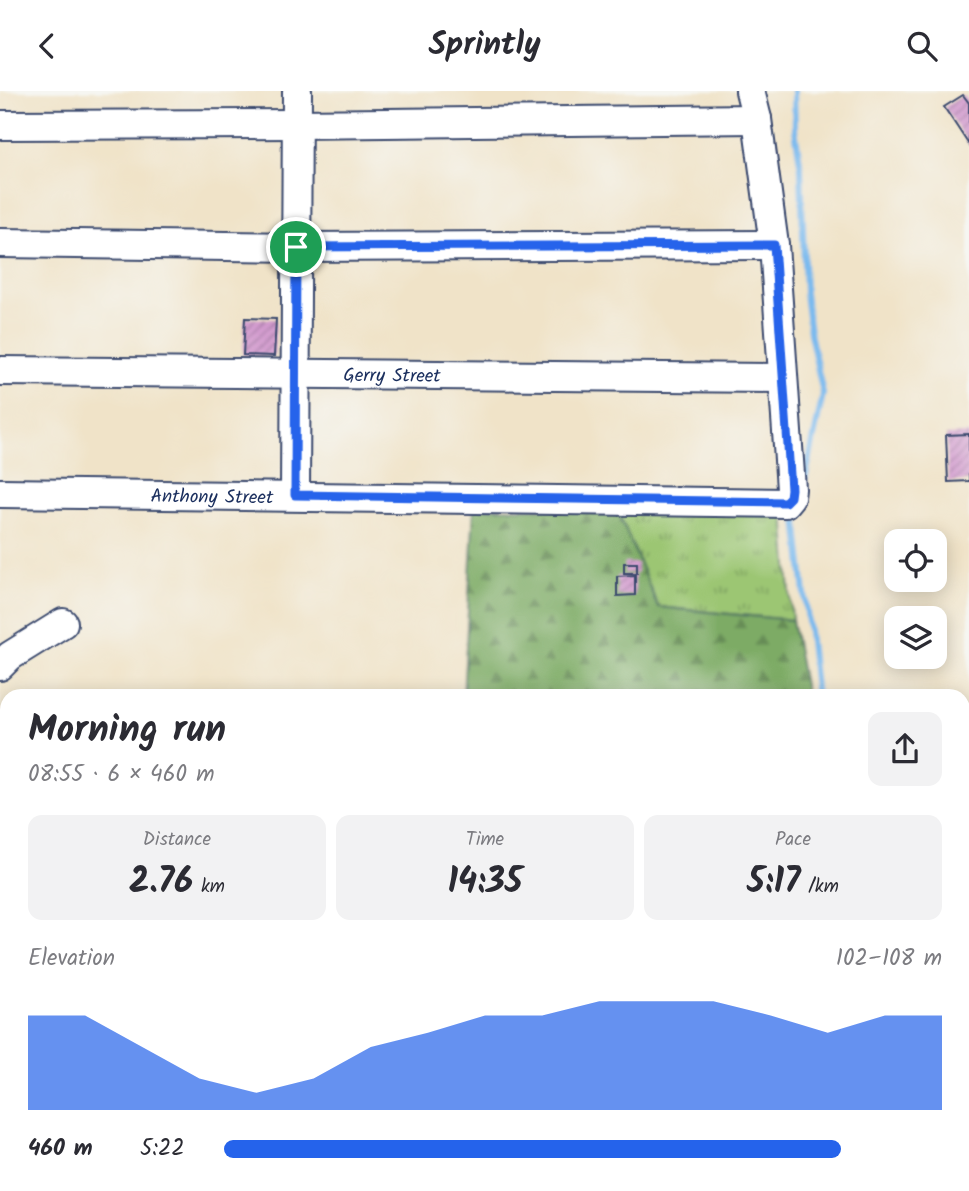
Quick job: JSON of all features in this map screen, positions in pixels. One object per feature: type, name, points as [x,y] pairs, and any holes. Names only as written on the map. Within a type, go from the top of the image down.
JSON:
[{"type":"street","points":[[295,495],[297,91]]},
{"type":"street","points":[[750,91],[757,119],[774,245],[783,378]]},
{"type":"street","points":[[0,125],[757,119]]},
{"type":"street","points":[[0,243],[296,247],[774,245]]},
{"type":"street","name":"Gerry Street","points":[[0,371],[783,378]]},
{"type":"street","name":"Anthony Street","points":[[0,493],[785,502],[790,497],[791,489],[783,378]]},
{"type":"street","points":[[0,666],[10,656],[62,622]]},
{"type":"green space","points":[[474,508],[617,509],[658,607],[792,620],[805,689],[463,689]]},
{"type":"green space","points":[[617,509],[784,511],[792,620],[658,607]]},
{"type":"building","points":[[963,95],[969,103],[969,145],[944,107]]},
{"type":"building","points":[[245,318],[276,319],[274,356],[243,355]]},
{"type":"building","points":[[969,434],[969,481],[948,482],[946,435]]},
{"type":"building","points":[[624,563],[637,563],[637,573],[624,573]]},
{"type":"building","points":[[635,575],[635,595],[617,596],[617,576]]},
{"type":"waterway","points":[[794,91],[795,129],[801,169],[805,293],[823,394],[803,490]]},
{"type":"waterway","points":[[801,500],[797,519],[815,689]]},
{"type":"route","points":[[774,245],[790,497],[785,502],[729,502],[295,495],[296,247],[774,245]]}]
